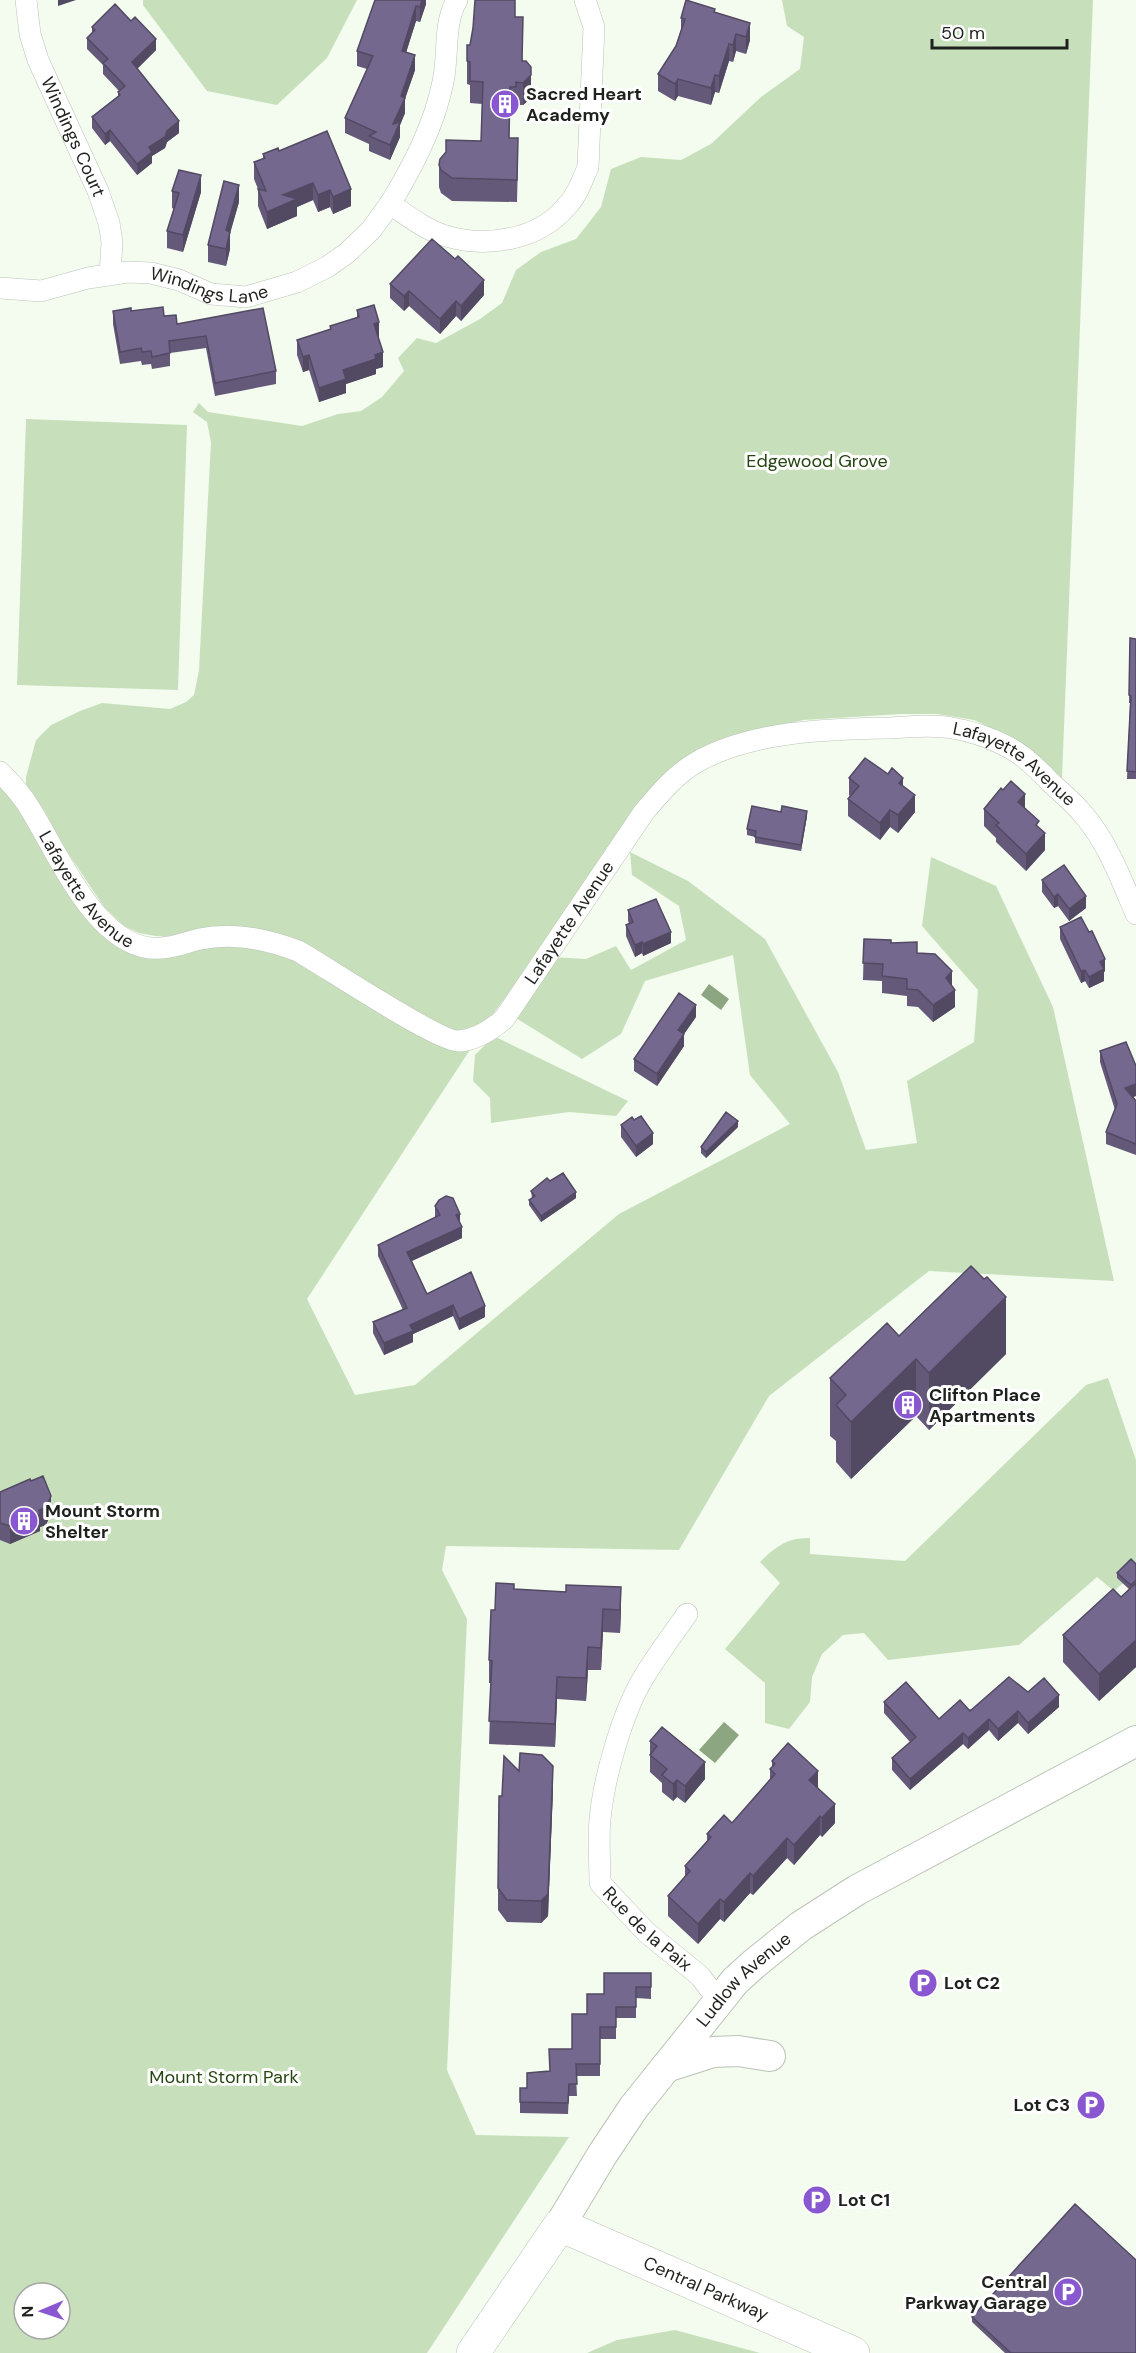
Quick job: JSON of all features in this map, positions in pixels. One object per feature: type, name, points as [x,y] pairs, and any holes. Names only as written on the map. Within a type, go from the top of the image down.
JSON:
[{"type":"main road","name":"Ludlow Avenue","points":[[473,2353],[560,2225],[625,2119],[735,1981],[801,1926],[857,1890],[1136,1741]]},
{"type":"main road","points":[[666,2067],[713,2052],[738,2051],[770,2056]]},
{"type":"main road","name":"Central Parkway","points":[[560,2225],[852,2353]]},
{"type":"street","name":"Windings Court","points":[[26,0],[30,34],[39,60],[98,190],[109,223],[112,242],[110,274]]},
{"type":"street","name":"Windings Lane","points":[[0,288],[41,291],[110,274],[151,273],[222,296],[246,297],[266,293],[297,282],[327,267],[347,253],[371,230],[390,204],[424,141],[444,80],[450,18],[457,0]]},
{"type":"street","points":[[390,204],[424,226],[445,236],[468,241],[492,242],[514,238],[536,230],[556,218],[568,206],[581,185],[588,167],[594,27],[585,0]]},
{"type":"street","name":"Lafayette Avenue","points":[[0,772],[14,786],[28,806],[82,896],[107,927],[120,937],[135,945],[152,948],[227,936],[276,942],[324,966],[425,1028],[457,1042],[479,1036],[504,1019],[644,812],[684,770],[709,756],[733,747],[800,732],[834,729],[951,728],[981,735],[1009,747],[1039,770],[1083,814],[1112,859],[1136,914]]},
{"type":"street","name":"Rue de la Paix","points":[[687,1614],[644,1676],[617,1743],[600,1819],[600,1883],[646,1932],[700,1976],[719,2001]]},
{"type":"green space","points":[[143,0],[357,0],[327,58],[277,105],[207,91],[143,5]]},
{"type":"green space","name":"Edgewood Grove","points":[[782,0],[1093,0],[1062,778],[1017,740],[974,720],[937,714],[803,720],[727,740],[703,750],[545,944],[490,1018],[475,1030],[448,1031],[298,947],[156,936],[139,933],[124,926],[104,907],[60,841],[44,810],[26,787],[26,777],[36,740],[51,725],[102,703],[170,709],[186,702],[194,695],[199,670],[211,442],[207,422],[193,412],[199,403],[208,412],[302,426],[338,414],[361,411],[382,397],[404,371],[398,358],[417,338],[436,343],[480,319],[502,303],[516,270],[541,252],[576,239],[601,207],[611,169],[641,157],[681,160],[711,144],[761,97],[800,69],[804,37],[787,26]]},
{"type":"green space","points":[[26,419],[187,425],[178,690],[17,685]]},
{"type":"green space","name":"Mount Storm Park","points":[[0,772],[61,862],[135,945],[253,938],[425,1028],[479,1036],[307,1299],[355,1395],[415,1385],[619,1214],[790,1124],[750,1075],[733,955],[645,981],[621,1034],[582,1059],[511,1015],[553,957],[586,959],[616,946],[631,970],[686,940],[679,906],[632,875],[630,852],[688,881],[765,939],[838,1072],[866,1150],[917,1143],[907,1081],[974,1042],[978,990],[922,926],[931,857],[996,886],[1053,1007],[1114,1281],[929,1271],[769,1396],[679,1550],[446,1546],[442,1570],[467,1619],[447,2070],[476,2135],[569,2137],[427,2353],[0,2353]]},
{"type":"green space","points":[[494,1036],[628,1101],[616,1116],[569,1112],[491,1123],[490,1098],[473,1081],[475,1055]]},
{"type":"green space","points":[[1108,1378],[1136,1460],[1136,1572],[1114,1591],[1097,1577],[1019,1645],[888,1660],[864,1633],[843,1635],[822,1654],[812,1677],[810,1702],[789,1729],[765,1723],[765,1683],[725,1649],[780,1583],[760,1562],[782,1544],[802,1538],[810,1538],[810,1554],[905,1561],[1086,1385]]},
{"type":"green space","points":[[675,2330],[760,2353],[587,2353],[617,2340]]},
{"type":"shaded area","points":[[709,984],[729,999],[721,1010],[701,995]]},
{"type":"shaded area","points":[[724,1722],[739,1735],[715,1763],[699,1750]]},
{"type":"building","points":[[375,0],[422,0],[420,7],[416,6],[402,51],[415,55],[401,96],[405,98],[393,124],[400,122],[390,145],[369,136],[376,132],[345,118],[373,56],[357,51]]},
{"type":"building","name":"Sacred Heart Academy","points":[[475,0],[515,0],[515,17],[523,17],[522,61],[526,61],[531,67],[531,75],[523,83],[516,82],[516,87],[510,87],[509,138],[518,138],[517,180],[452,178],[441,170],[439,165],[440,159],[446,152],[446,140],[481,141],[483,82],[470,81],[470,62],[467,61],[467,45],[470,45]]},
{"type":"building","points":[[686,0],[715,9],[714,12],[750,23],[746,37],[736,34],[733,45],[729,44],[719,76],[715,75],[711,88],[678,79],[675,84],[658,74],[676,46],[685,19],[681,18]]},
{"type":"building","points":[[115,4],[131,21],[135,17],[156,39],[132,62],[179,121],[167,131],[165,137],[149,147],[152,152],[137,164],[110,130],[105,134],[92,117],[120,95],[118,92],[125,86],[103,63],[108,59],[87,38],[95,30],[92,27]]},
{"type":"building","points":[[327,131],[351,189],[333,197],[330,190],[318,195],[313,183],[283,195],[297,199],[267,212],[258,189],[266,191],[254,162],[265,158],[263,154],[278,148],[279,151]]},
{"type":"building","points":[[179,170],[201,175],[183,235],[167,231],[179,193],[172,191]]},
{"type":"building","points":[[224,181],[239,185],[226,230],[230,232],[226,249],[208,245]]},
{"type":"building","points":[[432,239],[455,259],[458,256],[484,280],[461,306],[456,301],[440,319],[409,291],[404,296],[390,284]]},
{"type":"building","points":[[374,305],[379,322],[374,324],[383,352],[375,355],[376,359],[343,370],[346,379],[319,388],[309,355],[303,357],[297,340],[359,317],[357,310]]},
{"type":"building","points":[[163,307],[164,316],[176,315],[177,324],[263,308],[276,371],[215,383],[206,336],[169,341],[170,353],[152,357],[151,351],[142,352],[141,348],[120,352],[113,311]]},
{"type":"building","points":[[1130,638],[1136,639],[1136,772],[1127,771],[1131,696],[1129,695]]},
{"type":"building","points":[[865,758],[888,774],[892,768],[903,778],[899,783],[915,795],[898,815],[890,810],[880,823],[848,799],[859,786],[849,778]]},
{"type":"building","points":[[1011,781],[1025,794],[1018,802],[1039,821],[1036,825],[1045,833],[1026,854],[996,825],[999,823],[984,809],[1001,788],[1003,790]]},
{"type":"building","points":[[752,806],[781,812],[782,806],[807,811],[801,845],[755,837],[756,831],[747,829]]},
{"type":"building","points":[[1064,865],[1086,896],[1069,909],[1058,894],[1054,897],[1042,880]]},
{"type":"building","points":[[656,899],[671,932],[635,945],[626,925],[633,922],[628,910]]},
{"type":"building","points":[[1081,917],[1089,932],[1092,931],[1105,959],[1100,962],[1104,969],[1089,977],[1085,970],[1081,971],[1060,927]]},
{"type":"building","points":[[864,939],[891,940],[891,943],[917,942],[917,953],[935,954],[952,971],[946,978],[955,990],[933,1005],[918,990],[907,989],[907,979],[882,976],[883,964],[863,963]]},
{"type":"building","points":[[679,993],[696,1005],[678,1030],[684,1034],[657,1074],[634,1059]]},
{"type":"building","points":[[1126,1042],[1136,1066],[1136,1084],[1125,1088],[1136,1101],[1136,1144],[1106,1132],[1117,1104],[1100,1051]]},
{"type":"building","points":[[726,1112],[738,1121],[706,1152],[701,1147]]},
{"type":"building","points":[[641,1116],[653,1133],[636,1146],[621,1125],[632,1117],[634,1120]]},
{"type":"building","points":[[563,1173],[576,1192],[541,1216],[529,1200],[535,1196],[531,1191],[547,1178],[550,1181]]},
{"type":"building","points":[[446,1196],[453,1198],[460,1214],[456,1215],[462,1227],[407,1252],[427,1294],[471,1272],[485,1306],[459,1319],[453,1305],[410,1325],[413,1331],[384,1343],[373,1322],[407,1308],[378,1245],[440,1215],[435,1206]]},
{"type":"building","points":[[971,1266],[984,1279],[987,1277],[1006,1297],[929,1373],[916,1359],[851,1422],[836,1405],[846,1395],[830,1378],[887,1323],[899,1336]]},
{"type":"building","points":[[43,1476],[51,1496],[46,1508],[39,1510],[40,1514],[10,1526],[0,1523],[0,1492]]},
{"type":"building","points":[[1131,1559],[1136,1564],[1136,1580],[1131,1585],[1117,1573]]},
{"type":"building","points":[[496,1583],[514,1584],[514,1589],[566,1592],[566,1585],[621,1587],[620,1610],[603,1609],[601,1648],[588,1647],[586,1678],[557,1677],[555,1724],[489,1721],[492,1661],[489,1660],[491,1610],[495,1610]]},
{"type":"building","points":[[1136,1583],[1136,1640],[1099,1674],[1063,1635],[1113,1589],[1121,1597]]},
{"type":"building","points":[[1009,1677],[1028,1692],[1044,1678],[1059,1695],[1028,1723],[1018,1711],[998,1729],[989,1719],[968,1738],[963,1733],[910,1779],[892,1758],[916,1737],[884,1702],[906,1682],[939,1719],[960,1700],[970,1711]]},
{"type":"building","points":[[662,1727],[705,1762],[685,1786],[677,1780],[673,1784],[662,1775],[667,1769],[650,1755],[657,1746],[650,1741]]},
{"type":"building","points":[[788,1743],[818,1771],[809,1780],[835,1804],[822,1818],[820,1816],[794,1845],[787,1838],[753,1876],[750,1873],[724,1902],[720,1899],[698,1924],[668,1896],[690,1871],[685,1866],[711,1837],[707,1834],[724,1815],[732,1823],[775,1774],[770,1769],[775,1764],[772,1761]]},
{"type":"building","points":[[520,1753],[542,1755],[553,1766],[548,1894],[541,1901],[507,1900],[498,1888],[499,1796],[502,1796],[504,1756],[519,1771]]},
{"type":"building","points":[[604,1973],[651,1973],[651,1987],[636,1987],[636,2007],[616,2007],[616,2027],[600,2027],[600,2064],[576,2064],[577,2084],[569,2084],[568,2103],[520,2102],[520,2088],[527,2088],[527,2073],[550,2071],[549,2049],[572,2049],[572,2014],[587,2014],[587,1994],[604,1994]]},
{"type":"building","name":"Central Parkway Garage","points":[[1075,2204],[1136,2260],[1136,2353],[1011,2353],[972,2317]]},
{"type":"place","name":"Sacred Heart Academy","points":[[505,104]]},
{"type":"place","name":"Clifton Place Apartments","points":[[908,1405]]},
{"type":"place","name":"Mount Storm Shelter","points":[[24,1521]]},
{"type":"place","name":"Lot C2","points":[[923,1983]]},
{"type":"place","name":"Lot C3","points":[[1091,2105]]},
{"type":"place","name":"Lot C1","points":[[817,2200]]},
{"type":"place","name":"Central Parkway Garage","points":[[1068,2292]]}]
